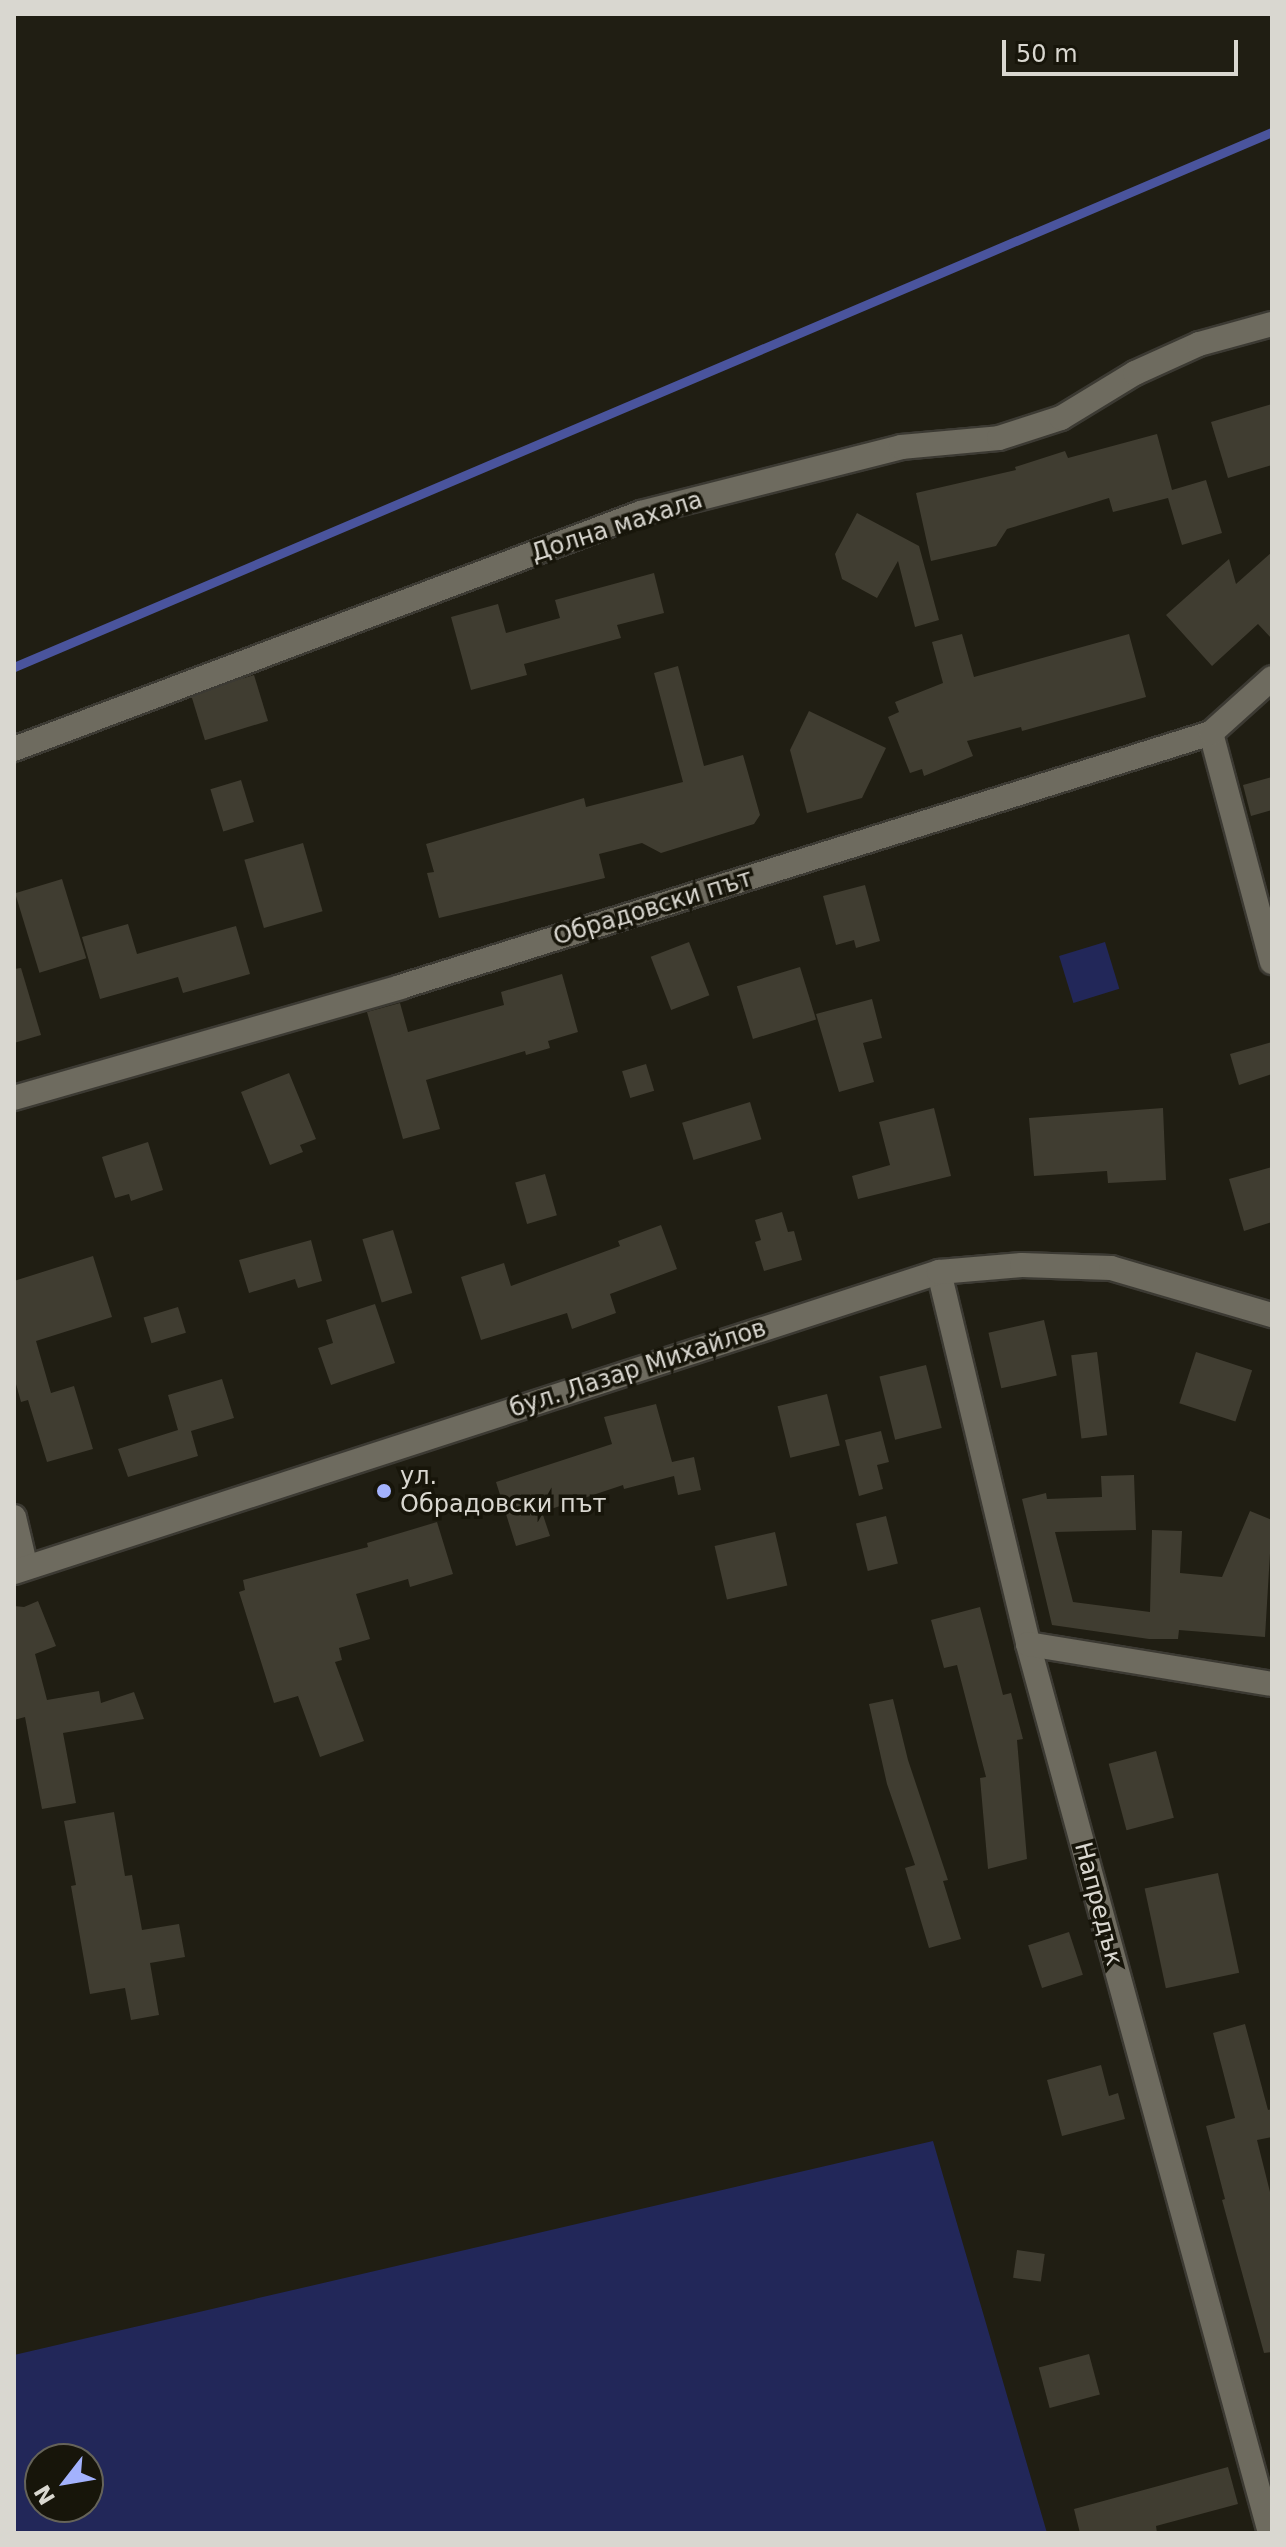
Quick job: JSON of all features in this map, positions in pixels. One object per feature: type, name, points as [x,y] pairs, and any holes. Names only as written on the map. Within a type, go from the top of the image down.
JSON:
[{"type":"street","name":"Долна махала","points":[[14,749],[641,513],[901,447],[999,438],[1061,418],[1135,373],[1199,344],[1272,324]]},
{"type":"street","name":"Обрадовски път","points":[[14,1098],[400,987],[1211,733],[1272,678]]},
{"type":"street","points":[[1211,733],[1272,962]]},
{"type":"street","name":"бул. Лазар Михайлов","points":[[20,1570],[939,1272],[1022,1265],[1111,1268],[1272,1315]]},
{"type":"street","name":"Напредък","points":[[939,1272],[1028,1644],[1270,2533]]},
{"type":"street","points":[[14,1517],[20,1570]]},
{"type":"street","points":[[1028,1644],[1272,1684]]},
{"type":"shaded area","points":[[1105,942],[1119,989],[1073,1003],[1059,956]]},
{"type":"shaded area","points":[[933,2141],[1047,2533],[14,2533],[14,2355]]},
{"type":"building","points":[[1272,404],[1272,465],[1228,478],[1211,422]]},
{"type":"building","points":[[1157,434],[1172,490],[1206,480],[1222,533],[1182,545],[1168,498],[1113,512],[1109,498],[1007,529],[996,546],[931,561],[916,493],[1016,470],[1015,467],[1065,451],[1068,458]]},
{"type":"building","points":[[857,513],[919,546],[939,620],[915,627],[898,561],[877,598],[842,579],[835,554]]},
{"type":"building","points":[[1272,552],[1272,639],[1258,624],[1212,666],[1166,615],[1229,559],[1236,584]]},
{"type":"building","points":[[654,573],[664,613],[617,625],[621,638],[524,664],[527,675],[471,690],[451,617],[498,604],[506,633],[560,618],[555,600]]},
{"type":"building","points":[[962,634],[974,677],[1129,634],[1146,697],[1022,731],[1021,727],[967,741],[973,756],[924,776],[922,769],[910,773],[888,717],[899,712],[895,702],[943,683],[932,642]]},
{"type":"building","points":[[678,666],[704,766],[743,755],[760,815],[754,824],[661,853],[642,843],[599,854],[605,878],[439,918],[427,873],[434,872],[426,844],[584,798],[586,807],[683,782],[654,673]]},
{"type":"building","points":[[254,675],[268,721],[205,740],[191,694]]},
{"type":"building","points":[[809,711],[886,748],[862,798],[807,813],[790,750]]},
{"type":"building","points":[[1272,777],[1272,810],[1251,816],[1243,785]]},
{"type":"building","points":[[241,780],[254,822],[223,831],[210,789]]},
{"type":"building","points":[[303,843],[323,911],[264,928],[244,860]]},
{"type":"building","points":[[62,879],[86,958],[39,973],[15,893]]},
{"type":"building","points":[[865,885],[880,941],[856,948],[854,940],[836,945],[823,896]]},
{"type":"building","points":[[128,924],[137,954],[236,926],[250,974],[183,993],[178,977],[100,999],[82,937]]},
{"type":"building","points":[[689,942],[709,995],[671,1010],[651,957]]},
{"type":"building","points":[[800,967],[816,1020],[753,1039],[737,986]]},
{"type":"building","points":[[21,968],[41,1035],[14,1043],[14,969]]},
{"type":"building","points":[[562,974],[578,1032],[548,1041],[550,1048],[526,1055],[525,1051],[426,1080],[440,1129],[403,1139],[367,1012],[400,1003],[408,1032],[504,1005],[501,992]]},
{"type":"building","points":[[872,999],[882,1038],[863,1043],[874,1082],[839,1092],[816,1014]]},
{"type":"building","points":[[1272,1042],[1272,1074],[1239,1085],[1230,1054]]},
{"type":"building","points":[[646,1064],[654,1091],[630,1098],[622,1071]]},
{"type":"building","points":[[289,1073],[316,1139],[300,1145],[303,1152],[270,1165],[241,1092]]},
{"type":"building","points":[[750,1102],[761,1139],[694,1160],[682,1123]]},
{"type":"building","points":[[934,1108],[951,1176],[858,1199],[852,1176],[890,1165],[879,1122]]},
{"type":"building","points":[[1163,1108],[1166,1180],[1108,1183],[1107,1171],[1034,1176],[1029,1118]]},
{"type":"building","points":[[148,1142],[163,1190],[131,1201],[129,1194],[115,1198],[102,1157]]},
{"type":"building","points":[[1272,1167],[1272,1222],[1244,1231],[1229,1179]]},
{"type":"building","points":[[545,1174],[557,1215],[527,1224],[515,1183]]},
{"type":"building","points":[[782,1212],[788,1232],[794,1231],[802,1260],[764,1271],[755,1242],[761,1240],[755,1220]]},
{"type":"building","points":[[661,1225],[677,1269],[610,1294],[616,1313],[572,1329],[567,1313],[481,1340],[461,1277],[504,1263],[511,1286],[620,1246],[618,1241]]},
{"type":"building","points":[[393,1230],[412,1293],[382,1302],[362,1239]]},
{"type":"building","points":[[311,1240],[322,1281],[298,1288],[295,1279],[249,1293],[239,1260]]},
{"type":"building","points":[[93,1256],[112,1317],[36,1341],[51,1393],[74,1386],[93,1449],[47,1462],[28,1400],[21,1402],[14,1377],[14,1281]]},
{"type":"building","points":[[375,1304],[395,1363],[331,1385],[318,1348],[333,1343],[326,1320]]},
{"type":"building","points":[[178,1307],[186,1333],[151,1343],[144,1318]]},
{"type":"building","points":[[1044,1320],[1057,1376],[1001,1388],[988,1333]]},
{"type":"building","points":[[1097,1352],[1107,1435],[1081,1439],[1071,1355]]},
{"type":"building","points":[[1196,1352],[1252,1370],[1235,1422],[1179,1403]]},
{"type":"building","points":[[926,1365],[942,1428],[895,1440],[879,1377]]},
{"type":"building","points":[[222,1379],[234,1418],[191,1431],[198,1456],[128,1477],[118,1449],[178,1430],[168,1395]]},
{"type":"building","points":[[827,1394],[840,1445],[790,1458],[778,1406]]},
{"type":"building","points":[[656,1404],[672,1462],[694,1457],[701,1490],[678,1495],[674,1476],[624,1489],[623,1485],[542,1512],[550,1536],[516,1546],[496,1482],[612,1444],[604,1417]]},
{"type":"building","points":[[881,1431],[889,1462],[877,1465],[883,1489],[859,1496],[845,1440]]},
{"type":"building","points":[[1134,1475],[1136,1530],[1055,1532],[1073,1602],[1150,1612],[1152,1530],[1182,1531],[1180,1573],[1222,1577],[1250,1511],[1272,1520],[1265,1637],[1179,1630],[1178,1639],[1149,1639],[1052,1625],[1022,1499],[1046,1493],[1047,1499],[1102,1497],[1101,1476]]},
{"type":"building","points":[[886,1516],[898,1564],[868,1571],[856,1523]]},
{"type":"building","points":[[437,1522],[453,1574],[410,1587],[408,1579],[356,1594],[370,1639],[339,1648],[342,1660],[335,1662],[364,1741],[320,1757],[298,1696],[274,1703],[239,1592],[245,1590],[243,1580],[368,1547],[367,1543]]},
{"type":"building","points":[[775,1532],[787,1586],[727,1600],[715,1546]]},
{"type":"building","points":[[38,1601],[56,1646],[35,1654],[47,1700],[99,1691],[101,1703],[134,1692],[144,1719],[63,1733],[76,1803],[42,1809],[25,1717],[14,1720],[14,1606],[24,1607]]},
{"type":"building","points":[[980,1607],[1003,1695],[1011,1693],[1023,1739],[1017,1740],[1027,1859],[988,1869],[980,1778],[986,1777],[957,1665],[944,1668],[931,1620]]},
{"type":"building","points":[[893,1699],[908,1760],[948,1880],[943,1881],[961,1939],[929,1948],[905,1868],[915,1865],[887,1784],[869,1704]]},
{"type":"building","points":[[1156,1751],[1174,1818],[1127,1830],[1109,1764]]},
{"type":"building","points":[[114,1812],[125,1876],[132,1875],[142,1930],[179,1924],[185,1957],[150,1963],[159,2015],[131,2020],[125,1988],[90,1994],[71,1886],[76,1885],[64,1821]]},
{"type":"building","points":[[1218,1873],[1239,1973],[1166,1988],[1145,1889]]},
{"type":"building","points":[[1069,1932],[1083,1975],[1042,1988],[1028,1945]]},
{"type":"building","points":[[1245,2024],[1268,2110],[1272,2109],[1272,2137],[1257,2140],[1272,2200],[1272,2352],[1264,2353],[1222,2200],[1225,2199],[1206,2126],[1235,2118],[1213,2033]]},
{"type":"building","points":[[1101,2065],[1109,2096],[1118,2093],[1125,2119],[1062,2136],[1047,2080]]},
{"type":"building","points":[[1017,2250],[1045,2254],[1041,2282],[1013,2278]]},
{"type":"building","points":[[1089,2354],[1100,2395],[1050,2408],[1039,2367]]},
{"type":"building","points":[[1228,2467],[1238,2504],[1156,2526],[1157,2533],[1080,2533],[1074,2509]]},
{"type":"waterway","points":[[14,667],[1272,132]]},
{"type":"place","name":"ул. Обрадовски път","points":[[384,1491]]}]
